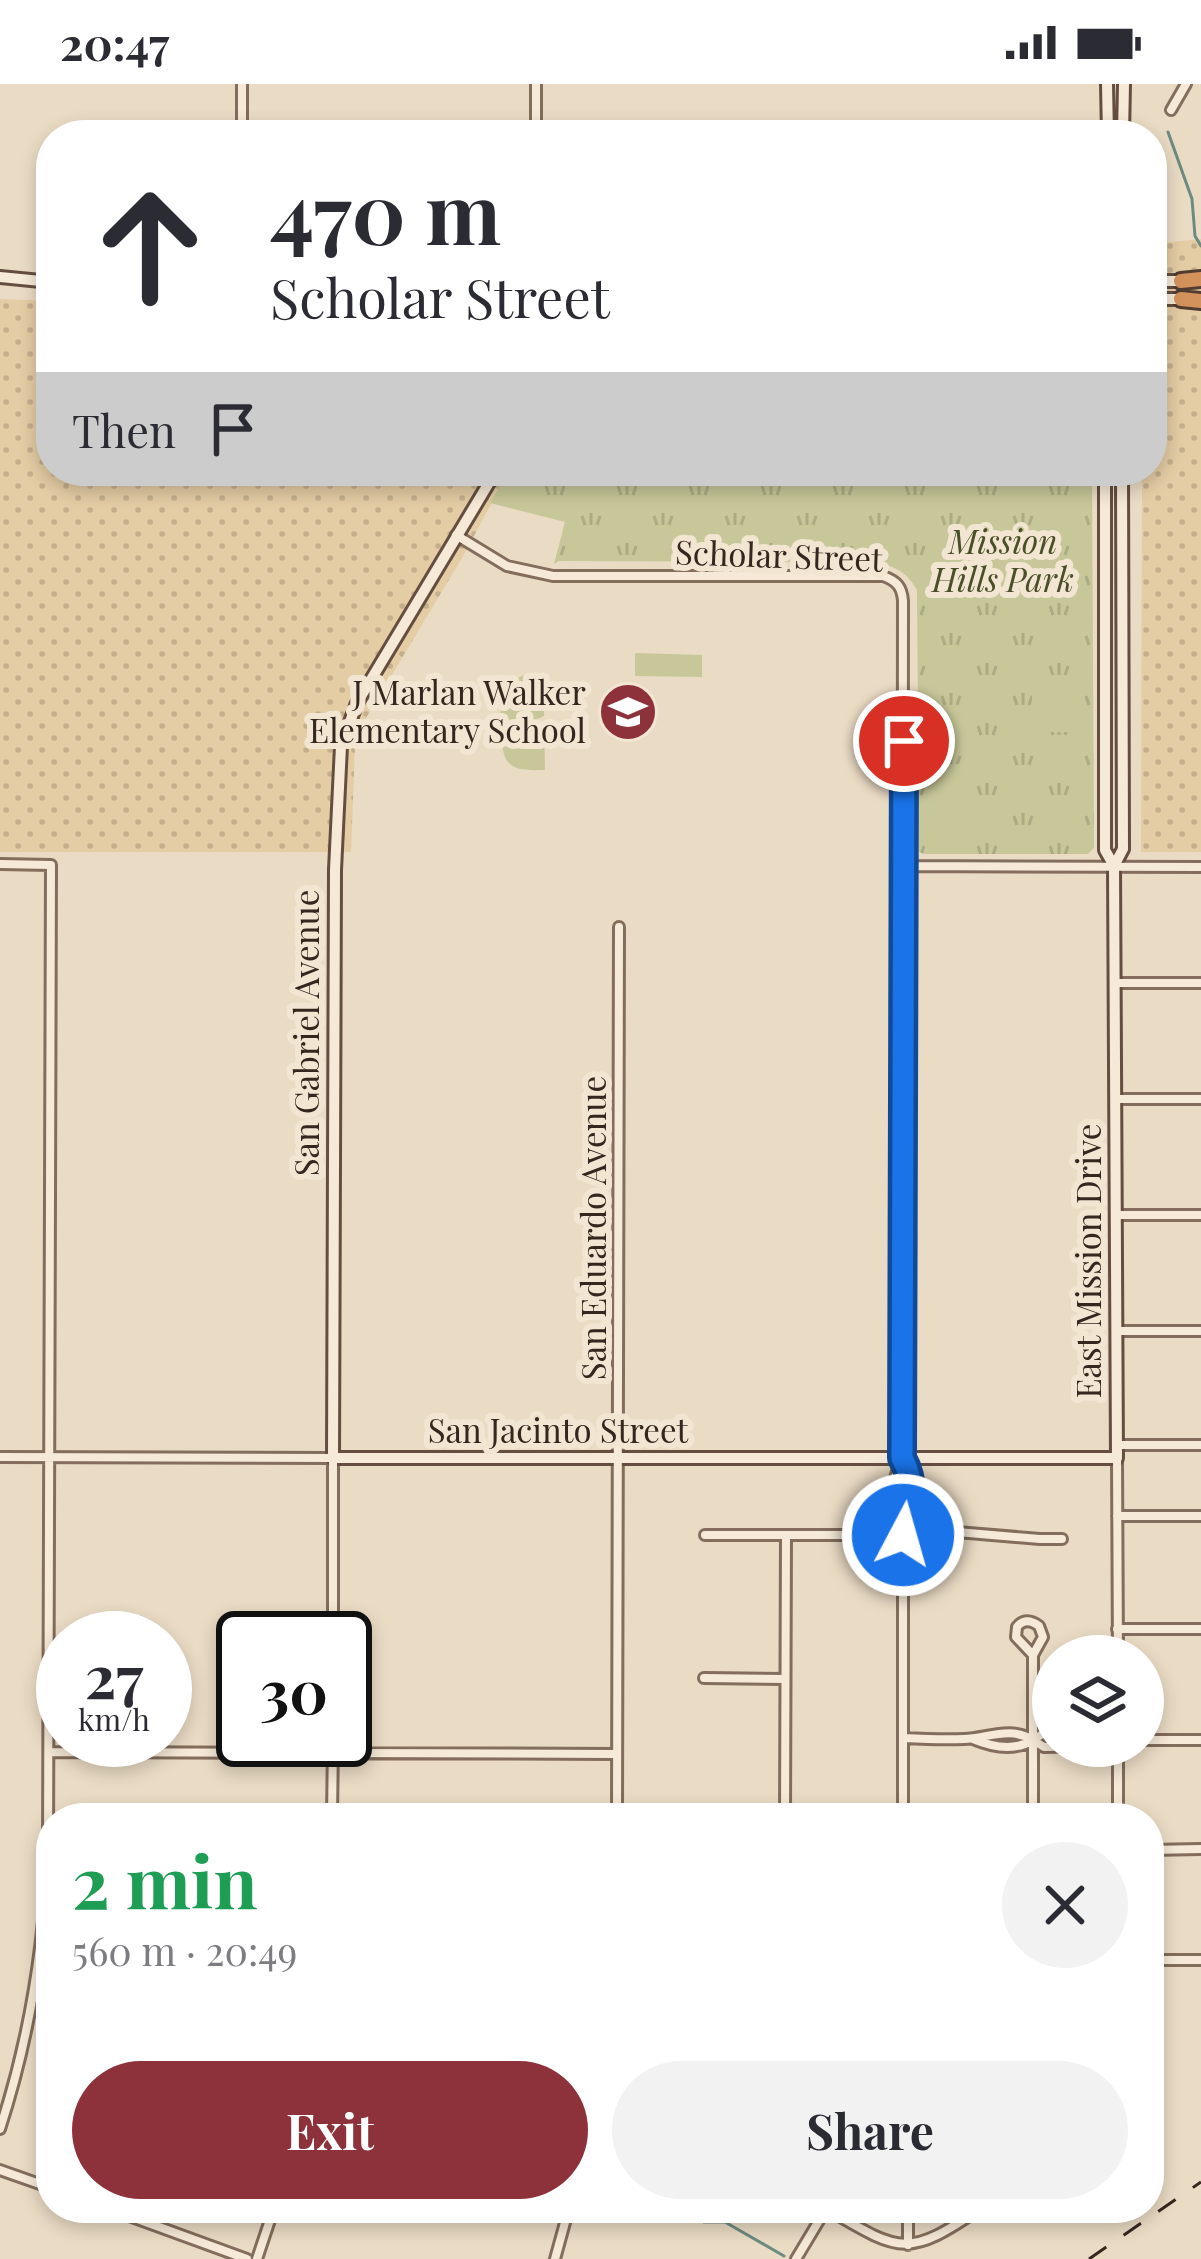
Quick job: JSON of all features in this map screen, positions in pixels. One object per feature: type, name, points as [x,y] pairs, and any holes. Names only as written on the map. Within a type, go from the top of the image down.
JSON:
[{"type":"highway","points":[[1181,281],[1201,280]]},
{"type":"highway","points":[[1181,299],[1201,300]]},
{"type":"street","points":[[242,84],[242,120]]},
{"type":"street","points":[[536,84],[536,120]]},
{"type":"street","points":[[1107,84],[1108,120]]},
{"type":"street","points":[[1124,84],[1124,120]]},
{"type":"street","points":[[1172,110],[1186,84]]},
{"type":"street","points":[[0,277],[36,281]]},
{"type":"street","points":[[1167,281],[1181,281]]},
{"type":"street","points":[[1167,299],[1181,299]]},
{"type":"street","name":"San Gabriel Avenue","points":[[333,1611],[335,870],[341,746],[357,703],[487,486]]},
{"type":"street","name":"East Mission Drive","points":[[1105,486],[1105,850],[1114,866]]},
{"type":"street","name":"East Mission Drive","points":[[1118,1635],[1114,866],[1123,849],[1122,486]]},
{"type":"street","name":"Scholar Street","points":[[456,535],[507,566],[553,576],[883,576],[897,582],[903,601],[903,866]]},
{"type":"street","points":[[0,864],[51,865],[48,1611]]},
{"type":"street","points":[[903,1535],[895,1522],[895,1472],[902,1458],[903,866],[1201,867]]},
{"type":"street","name":"San Eduardo Avenue","points":[[617,1803],[619,927]]},
{"type":"street","points":[[1114,983],[1201,983]]},
{"type":"street","points":[[1115,1100],[1201,1099]]},
{"type":"street","points":[[1115,1215],[1201,1215]]},
{"type":"street","points":[[1116,1331],[1201,1331]]},
{"type":"street","name":"San Jacinto Street","points":[[0,1457],[902,1458],[1201,1445]]},
{"type":"street","points":[[902,1458],[910,1472],[910,1522],[903,1535],[903,1803]]},
{"type":"street","points":[[1117,1516],[1201,1516]]},
{"type":"street","points":[[705,1534],[957,1532],[1062,1538]]},
{"type":"street","points":[[785,1803],[786,1535]]},
{"type":"street","points":[[1024,1622],[1035,1622],[1042,1631],[1033,1655],[1016,1637],[1024,1622]]},
{"type":"street","points":[[1118,1629],[1201,1628]]},
{"type":"street","points":[[704,1678],[785,1678]]},
{"type":"street","points":[[903,1738],[971,1739],[1021,1733],[1032,1739]]},
{"type":"street","points":[[1164,1739],[1201,1740]]},
{"type":"street","points":[[372,1753],[617,1754]]},
{"type":"street","points":[[48,1767],[48,1803]]},
{"type":"street","points":[[332,1803],[333,1767]]},
{"type":"street","points":[[1033,1767],[1033,1803]]},
{"type":"street","points":[[1118,1767],[1118,1803]]},
{"type":"street","points":[[1164,1850],[1201,1850]]},
{"type":"street","points":[[1164,1960],[1201,1960]]},
{"type":"street","points":[[0,2129],[36,1973]]},
{"type":"street","points":[[0,2170],[36,2183]]},
{"type":"street","points":[[148,2223],[247,2259]]},
{"type":"street","points":[[257,2259],[269,2223]]},
{"type":"street","points":[[555,2259],[565,2223]]},
{"type":"street","points":[[796,2259],[817,2223]]},
{"type":"street","points":[[851,2223],[877,2239],[908,2245],[935,2239],[958,2223]]},
{"type":"street","points":[[908,2223],[908,2245]]},
{"type":"sand","points":[[1201,239],[1201,852],[1141,852],[1142,486],[1167,486],[1167,242]]},
{"type":"sand","points":[[0,299],[36,300],[36,486],[501,486],[363,723],[355,747],[351,852],[0,852]]},
{"type":"green space","name":"Mission Hills Park","points":[[500,486],[1092,486],[1094,848],[1088,854],[919,852],[917,590],[901,571],[878,562],[554,564],[565,522],[490,503]]},
{"type":"green space","points":[[635,653],[702,655],[702,677],[635,676]]},
{"type":"green space","points":[[528,674],[545,675],[544,716],[503,723],[544,723],[545,770],[516,767],[508,762],[503,748],[500,715],[503,695],[509,683]]},
{"type":"green space","points":[[1032,676],[1081,676],[1081,732],[1032,732]]},
{"type":"green space","points":[[930,764],[973,764],[977,769],[977,839],[973,844],[930,844],[925,839],[925,770]]},
{"type":"waterway","points":[[1168,132],[1192,199],[1195,236],[1201,246]]},
{"type":"waterway","points":[[727,2223],[784,2256]]},
{"type":"railway","points":[[1164,2207],[1201,2182]]},
{"type":"railway","points":[[1089,2259],[1141,2223]]},
{"type":"place","name":"J Marlan Walker Elementary School","points":[[628,712]]},
{"type":"route","points":[[903,1535],[910,1522],[910,1472],[902,1458],[904,741]]}]
